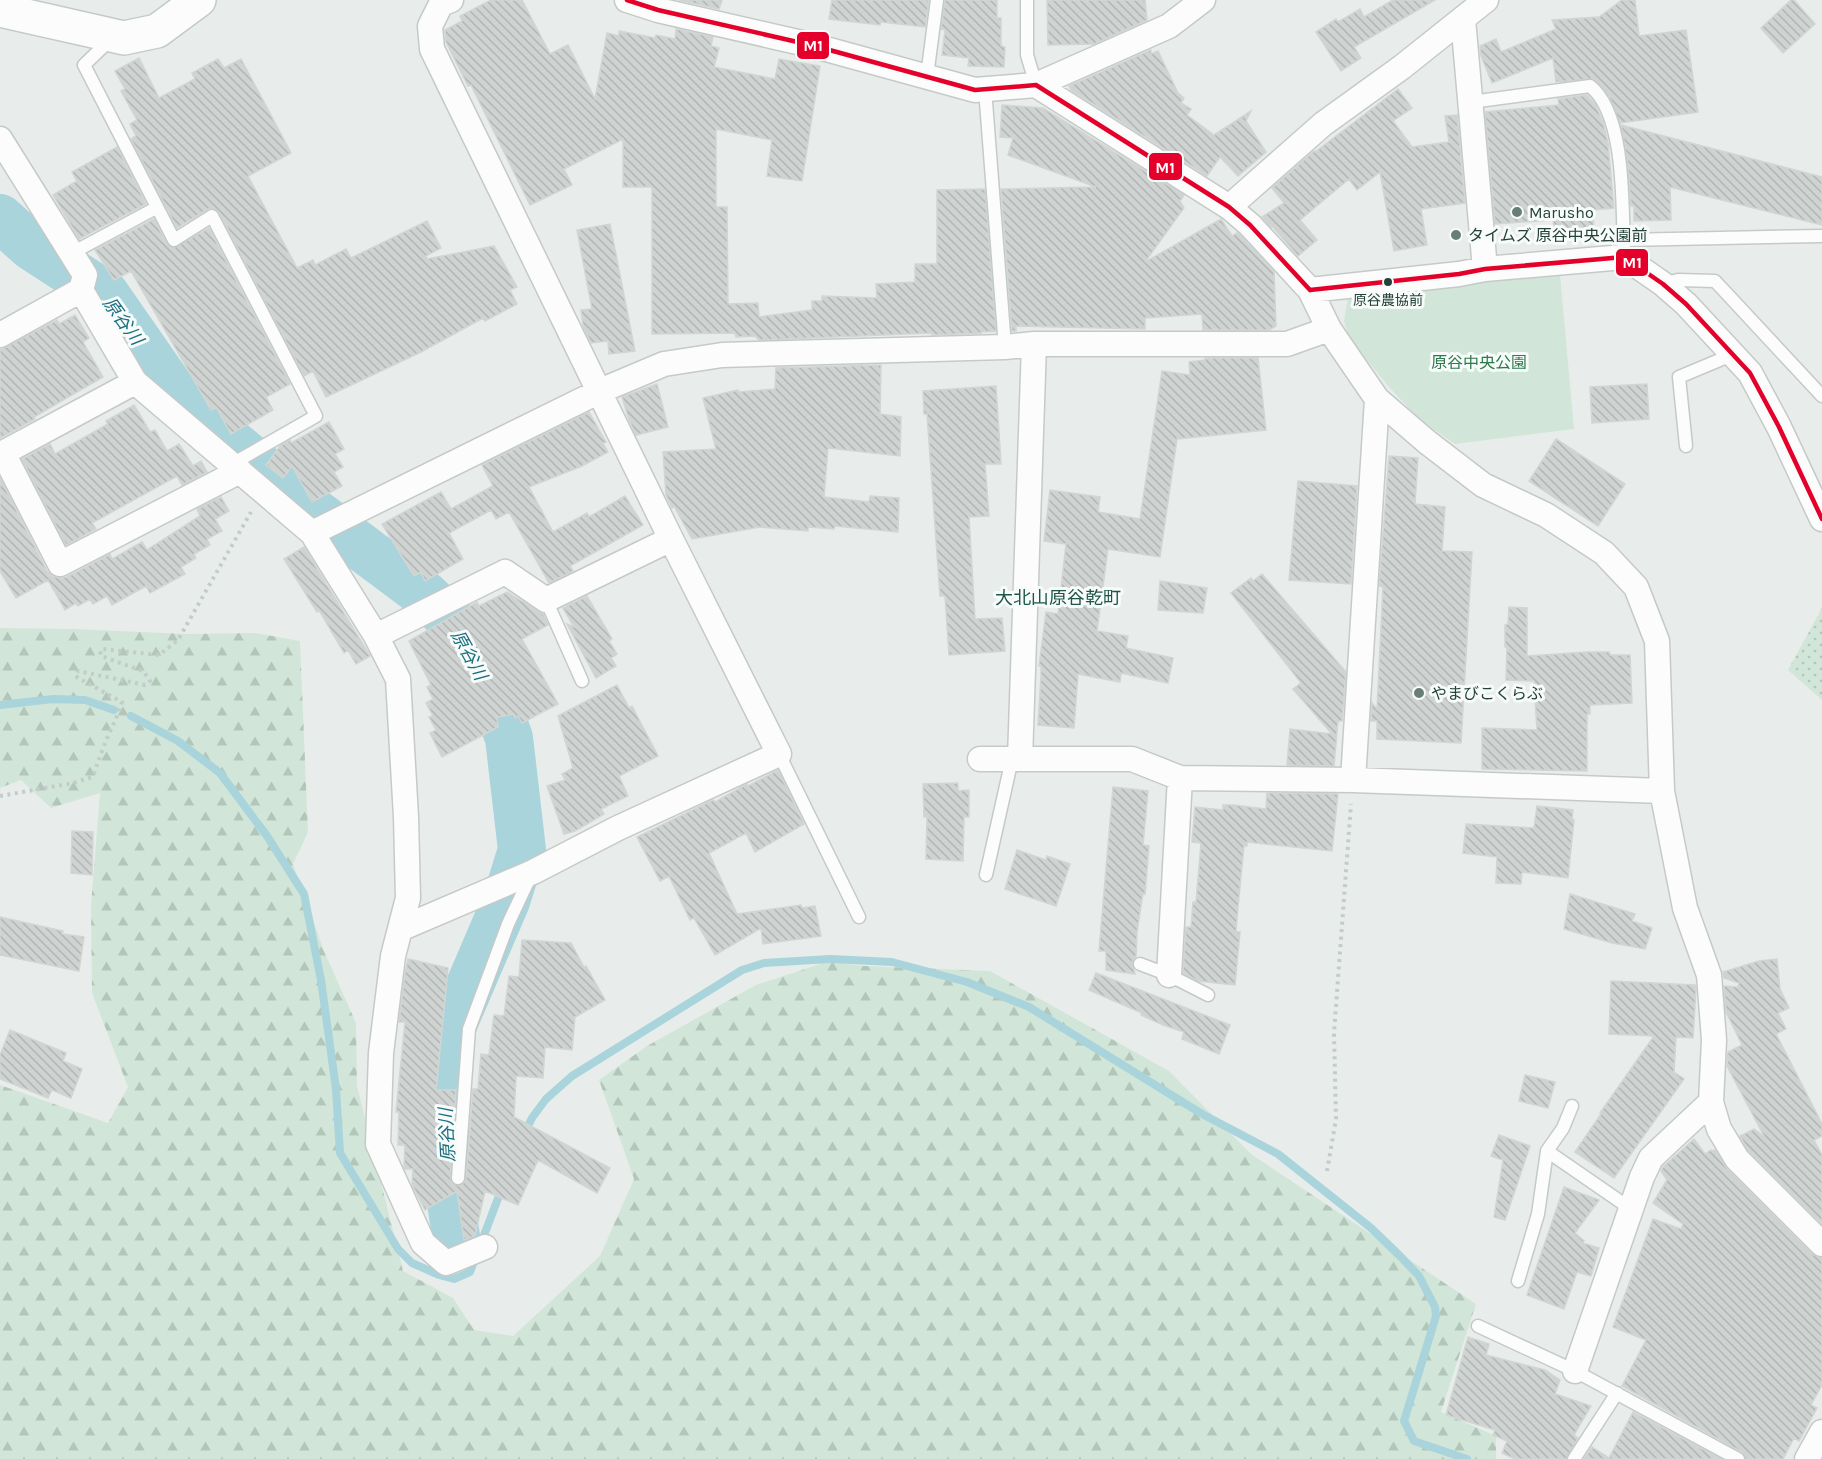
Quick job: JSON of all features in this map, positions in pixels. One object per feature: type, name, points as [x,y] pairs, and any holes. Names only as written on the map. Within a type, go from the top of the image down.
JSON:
[{"type":"street","points":[[0,10],[124,38],[157,32],[199,0]]},
{"type":"street","points":[[400,929],[533,872],[618,828],[779,754],[671,540],[432,50],[430,26],[441,4],[450,0]]},
{"type":"street","points":[[627,0],[658,10],[815,46],[975,90],[1036,85],[1169,26],[1203,0]]},
{"type":"street","points":[[1229,207],[1323,124],[1402,67],[1486,0]]},
{"type":"street","points":[[1463,19],[1485,269]]},
{"type":"street","points":[[1036,85],[1229,207],[1250,225],[1310,290],[1329,329],[1377,399],[1427,442],[1483,485],[1546,515],[1604,553],[1636,587],[1657,641],[1662,791],[1685,908],[1709,975],[1714,1040],[1711,1102],[1719,1129],[1737,1159],[1822,1244]]},
{"type":"street","points":[[0,139],[85,275],[81,290],[135,382],[312,533],[376,636],[398,679],[408,898],[393,956],[381,1053],[378,1143],[423,1243],[446,1263],[485,1247]]},
{"type":"street","points":[[1310,290],[1459,274],[1624,249],[1686,304],[1750,373],[1779,427],[1822,519]]},
{"type":"street","points":[[0,335],[81,290]]},
{"type":"street","points":[[312,533],[600,391],[664,364],[722,355],[1005,347],[1034,344],[1287,344],[1329,329]]},
{"type":"street","points":[[1016,759],[1034,344]]},
{"type":"street","points":[[135,382],[1,451],[60,564],[236,468]]},
{"type":"street","points":[[1353,780],[1377,399]]},
{"type":"street","points":[[376,636],[505,572],[546,600],[671,540]]},
{"type":"street","points":[[980,759],[1132,759],[1180,778],[1353,780],[1662,791]]},
{"type":"street","points":[[1169,975],[1180,778]]},
{"type":"street","points":[[1575,1371],[1642,1177],[1651,1158],[1711,1102]]},
{"type":"street","points":[[1807,1459],[1822,1432]]},
{"type":"lane","points":[[927,76],[937,0]]},
{"type":"lane","points":[[1027,0],[1027,55],[1036,85]]},
{"type":"lane","points":[[114,36],[84,65],[156,208],[174,240],[212,216],[316,416],[236,468]]},
{"type":"lane","points":[[1471,102],[1590,86],[1600,93],[1607,105],[1615,135],[1623,184],[1624,249],[1821,236]]},
{"type":"lane","points":[[985,89],[1005,347]]},
{"type":"lane","points":[[70,254],[156,208]]},
{"type":"lane","points":[[1663,284],[1678,280],[1715,281],[1822,396]]},
{"type":"lane","points":[[1686,446],[1678,377],[1734,354]]},
{"type":"lane","points":[[546,600],[582,681]]},
{"type":"lane","points":[[779,754],[859,917]]},
{"type":"lane","points":[[986,875],[1016,759]]},
{"type":"lane","points":[[458,1178],[469,1029],[508,924],[533,872]]},
{"type":"lane","points":[[1140,964],[1169,975],[1208,995]]},
{"type":"lane","points":[[1518,1281],[1538,1214],[1547,1151],[1563,1128],[1572,1106]]},
{"type":"lane","points":[[1547,1151],[1631,1209]]},
{"type":"lane","points":[[1478,1326],[1575,1371],[1738,1459]]},
{"type":"lane","points":[[1574,1459],[1617,1394]]},
{"type":"path","points":[[0,796],[73,783],[92,777],[99,765],[101,753],[122,702],[75,675],[78,671],[145,685],[150,681],[143,671],[100,656],[100,651],[104,648],[159,655],[178,640],[263,490]]},
{"type":"path","points":[[1327,1171],[1336,1119],[1334,1033],[1353,780]]},
{"type":"green space","name":"原谷中央公園","points":[[1560,274],[1574,429],[1455,444],[1420,420],[1389,387],[1349,338],[1344,321],[1348,297]]},
{"type":"green space","points":[[1822,608],[1822,700],[1788,670]]},
{"type":"green space","points":[[0,628],[187,634],[255,633],[300,641],[308,832],[293,864],[324,951],[356,1023],[357,1086],[403,1271],[453,1298],[474,1330],[513,1336],[600,1256],[634,1179],[599,1080],[647,1046],[756,985],[826,962],[865,966],[990,971],[1169,1071],[1251,1154],[1476,1304],[1441,1412],[1496,1436],[1496,1459],[0,1459],[0,1085],[108,1123],[128,1087],[92,993],[91,905],[100,793],[51,808],[21,780],[0,788]]},
{"type":"building","points":[[491,0],[522,0],[550,54],[568,45],[595,99],[607,33],[619,36],[619,31],[655,38],[656,35],[675,39],[676,29],[713,37],[711,46],[719,48],[714,67],[775,79],[779,59],[820,66],[802,181],[767,176],[772,140],[716,129],[716,207],[727,207],[728,304],[758,303],[759,317],[812,310],[812,301],[822,301],[822,296],[877,298],[876,284],[915,282],[915,264],[937,264],[937,190],[985,189],[996,331],[759,340],[755,336],[736,337],[735,333],[652,334],[652,187],[623,187],[623,139],[564,169],[572,185],[530,205],[471,85],[468,86],[446,42],[445,30],[462,21],[460,16]]},
{"type":"building","points":[[679,0],[722,0],[719,9]]},
{"type":"building","points":[[832,0],[929,0],[925,27],[829,19]]},
{"type":"building","points":[[945,0],[997,0],[997,18],[1001,18],[1001,46],[1005,47],[1004,67],[968,66],[969,58],[942,55],[945,30],[941,29]]},
{"type":"building","points":[[1047,0],[1145,0],[1147,20],[1094,44],[1048,45]]},
{"type":"building","points":[[1393,0],[1435,0],[1354,47],[1361,58],[1341,71],[1316,32],[1336,19],[1338,22],[1360,9],[1364,17]]},
{"type":"building","points":[[1622,0],[1635,0],[1639,36],[1686,30],[1698,112],[1620,123],[1609,96],[1593,79],[1556,82],[1553,58],[1492,83],[1481,56],[1480,46],[1496,39],[1501,52],[1556,29],[1552,20],[1599,17]]},
{"type":"building","points":[[1791,0],[1794,0],[1815,24],[1783,53],[1761,28]]},
{"type":"building","points":[[1151,50],[1151,54],[1158,51],[1178,93],[1184,98],[1181,103],[1191,109],[1187,115],[1214,135],[1251,111],[1246,121],[1266,152],[1238,176],[1220,157],[1207,176],[1071,90],[1069,86]]},
{"type":"building","points":[[139,58],[159,98],[195,79],[192,73],[218,59],[224,68],[241,59],[291,153],[248,176],[297,268],[313,260],[315,265],[346,249],[351,258],[427,221],[441,248],[426,256],[427,259],[494,246],[517,287],[510,290],[517,304],[485,321],[483,318],[421,352],[326,397],[313,371],[304,376],[219,212],[213,208],[208,209],[177,228],[131,139],[136,136],[130,124],[137,120],[121,91],[125,89],[115,71]]},
{"type":"building","points":[[1398,89],[1412,108],[1393,121],[1412,147],[1449,142],[1445,116],[1457,115],[1465,203],[1421,209],[1427,245],[1394,251],[1380,172],[1357,190],[1349,179],[1300,220],[1317,240],[1298,256],[1262,217],[1284,203],[1272,188],[1314,151]]},
{"type":"building","points":[[1587,95],[1595,104],[1603,122],[1608,143],[1614,208],[1593,210],[1594,235],[1555,237],[1553,220],[1495,224],[1485,112],[1559,105],[1558,99]]},
{"type":"building","points":[[1002,105],[1043,108],[1184,195],[1180,201],[1184,208],[1145,262],[1221,219],[1232,236],[1237,233],[1240,235],[1274,272],[1276,326],[1269,330],[1203,330],[1202,314],[1145,318],[1145,329],[1016,326],[1016,331],[1012,331],[1001,189],[1096,187],[1008,155],[1013,138],[1000,137]]},
{"type":"building","points":[[1621,125],[1822,177],[1822,225],[1670,187],[1671,220],[1634,221],[1634,206],[1631,206],[1628,165]]},
{"type":"building","points":[[117,147],[146,204],[79,239],[53,195],[77,181],[72,172]]},
{"type":"building","points":[[154,219],[167,244],[173,248],[209,228],[290,384],[266,397],[273,410],[231,434],[216,407],[211,410],[131,271],[114,280],[95,250]]},
{"type":"building","points":[[610,224],[635,351],[609,354],[608,341],[591,343],[583,326],[581,310],[592,309],[577,230]]},
{"type":"building","points":[[75,315],[89,338],[83,342],[103,377],[0,438],[0,350],[57,320],[59,324]]},
{"type":"building","points":[[1205,358],[1258,358],[1266,430],[1177,439],[1160,557],[1108,549],[1097,631],[1128,636],[1126,648],[1173,658],[1168,683],[1121,673],[1120,682],[1078,674],[1074,728],[1038,725],[1041,676],[1041,666],[1039,666],[1046,612],[1058,614],[1066,544],[1044,541],[1050,490],[1100,497],[1098,512],[1140,519],[1162,371],[1190,375],[1189,362],[1205,360]]},
{"type":"building","points":[[881,365],[880,414],[901,417],[900,456],[828,448],[824,497],[869,502],[870,496],[899,498],[898,532],[835,526],[834,529],[808,527],[808,531],[760,527],[692,539],[666,495],[663,452],[716,449],[703,398],[738,390],[738,392],[775,389],[776,368]]},
{"type":"building","points":[[657,384],[668,427],[636,435],[622,397]]},
{"type":"building","points":[[1647,384],[1649,419],[1592,423],[1590,387]]},
{"type":"building","points":[[996,386],[1001,464],[985,464],[989,516],[969,517],[975,619],[1002,618],[1005,651],[949,655],[945,596],[940,596],[927,414],[924,414],[923,391]]},
{"type":"building","points":[[134,405],[150,432],[155,430],[167,451],[179,444],[193,466],[201,461],[207,472],[182,485],[177,476],[92,523],[96,529],[66,545],[22,459],[50,444],[55,454],[108,424],[106,421]]},
{"type":"building","points":[[589,412],[606,442],[603,443],[608,452],[582,466],[529,487],[553,532],[587,513],[589,517],[625,496],[643,525],[570,566],[573,571],[549,583],[509,512],[496,519],[491,510],[449,533],[463,559],[425,581],[421,572],[414,576],[382,524],[441,492],[451,509],[493,486],[482,465]]},
{"type":"building","points":[[329,422],[344,449],[335,454],[343,467],[334,472],[342,486],[312,502],[292,466],[283,478],[266,465],[280,446],[290,440],[291,443]]},
{"type":"building","points":[[1556,439],[1625,484],[1598,526],[1529,481]]},
{"type":"building","points":[[1389,456],[1418,458],[1415,504],[1445,507],[1442,551],[1472,552],[1461,743],[1377,739],[1377,721],[1371,721],[1372,703],[1377,709],[1383,587],[1379,586]]},
{"type":"building","points":[[0,478],[47,571],[59,578],[67,577],[110,554],[112,559],[142,542],[147,550],[200,516],[197,509],[221,497],[229,511],[215,519],[222,531],[207,539],[210,545],[194,554],[196,558],[181,567],[185,574],[150,593],[146,586],[112,605],[107,596],[93,604],[90,599],[78,606],[76,603],[65,610],[48,580],[16,598],[0,571]]},
{"type":"building","points":[[1298,481],[1357,486],[1351,584],[1289,580]]},
{"type":"building","points":[[304,547],[370,656],[356,664],[348,650],[344,653],[319,610],[317,612],[284,559]]},
{"type":"building","points":[[1262,574],[1346,672],[1342,721],[1338,721],[1334,766],[1287,765],[1290,729],[1332,734],[1293,689],[1301,683],[1231,593],[1251,578],[1253,581]]},
{"type":"building","points":[[1160,581],[1207,588],[1203,613],[1158,610]]},
{"type":"building","points":[[507,592],[543,614],[548,625],[522,639],[558,704],[522,723],[518,716],[515,718],[514,714],[497,717],[498,727],[442,757],[430,733],[436,730],[429,717],[433,716],[426,703],[433,699],[427,687],[431,685],[409,641],[477,602],[479,606]]},
{"type":"building","points":[[587,596],[612,639],[609,641],[617,654],[611,658],[616,666],[596,678],[567,624],[574,627],[563,608]]},
{"type":"building","points":[[1509,607],[1527,608],[1527,656],[1588,652],[1630,655],[1632,703],[1590,705],[1590,714],[1587,714],[1587,771],[1482,769],[1482,728],[1537,730],[1534,681],[1506,680],[1505,625],[1508,624]]},
{"type":"building","points":[[617,685],[629,708],[632,706],[658,756],[619,776],[628,796],[601,809],[604,814],[575,831],[564,834],[547,786],[565,780],[562,774],[573,768],[558,716]]},
{"type":"building","points":[[778,770],[804,824],[755,852],[746,833],[709,853],[737,914],[801,905],[802,908],[815,906],[821,936],[763,944],[761,928],[715,955],[694,918],[690,920],[669,876],[660,881],[637,837],[713,800],[715,802]]},
{"type":"building","points":[[958,783],[958,791],[969,790],[969,817],[964,817],[963,861],[926,859],[927,817],[924,817],[923,784]]},
{"type":"building","points":[[1113,787],[1148,791],[1143,845],[1149,846],[1145,894],[1143,893],[1137,932],[1136,957],[1132,962],[1135,974],[1106,970],[1106,951],[1099,951]]},
{"type":"building","points":[[1267,793],[1338,794],[1332,851],[1247,842],[1247,846],[1244,846],[1238,907],[1236,932],[1240,932],[1235,985],[1198,981],[1183,973],[1186,927],[1191,927],[1193,902],[1196,902],[1201,843],[1192,842],[1195,807],[1223,810],[1223,805],[1233,805],[1266,809]]},
{"type":"building","points":[[1537,806],[1573,810],[1568,878],[1522,872],[1521,884],[1496,883],[1497,857],[1463,853],[1466,824],[1534,828]]},
{"type":"building","points":[[72,831],[93,832],[92,875],[71,873]]},
{"type":"building","points":[[1017,850],[1046,860],[1047,856],[1070,864],[1056,906],[1005,889]]},
{"type":"building","points":[[1570,894],[1635,914],[1632,921],[1652,928],[1645,949],[1612,943],[1564,929]]},
{"type":"building","points":[[0,917],[63,931],[62,934],[84,937],[79,971],[0,955]]},
{"type":"building","points":[[522,940],[571,943],[605,1000],[575,1017],[572,1050],[545,1047],[543,1078],[516,1076],[514,1117],[610,1168],[597,1193],[538,1160],[518,1205],[485,1191],[475,1236],[464,1240],[457,1191],[425,1210],[412,1185],[413,1169],[404,1167],[405,1145],[398,1145],[399,1112],[396,1112],[405,1022],[399,1022],[405,973],[408,959],[448,968],[436,1090],[456,1090],[450,1177],[453,1184],[461,1186],[466,1179],[473,1089],[478,1089],[481,1054],[489,1055],[494,1015],[504,1016],[509,976],[519,977]]},
{"type":"building","points":[[1777,959],[1780,989],[1789,1008],[1778,1013],[1786,1029],[1776,1034],[1822,1124],[1822,1136],[1814,1140],[1822,1155],[1822,1224],[1748,1150],[1740,1136],[1754,1129],[1764,1136],[1727,1066],[1728,1052],[1742,1045],[1726,1012],[1724,986],[1738,987],[1739,983],[1724,978],[1723,972],[1759,961]]},
{"type":"building","points":[[1096,973],[1230,1025],[1219,1054],[1182,1039],[1184,1032],[1163,1025],[1141,1015],[1142,1013],[1089,990]]},
{"type":"building","points":[[1611,981],[1695,985],[1696,988],[1693,1038],[1676,1037],[1674,1072],[1684,1079],[1614,1178],[1575,1152],[1654,1036],[1609,1034]]},
{"type":"building","points":[[10,1030],[66,1053],[63,1061],[82,1069],[71,1098],[52,1090],[48,1098],[0,1079],[0,1055]]},
{"type":"building","points":[[1525,1075],[1555,1082],[1548,1108],[1519,1101]]},
{"type":"building","points":[[1499,1135],[1530,1146],[1505,1220],[1494,1217],[1503,1160],[1491,1156]]},
{"type":"building","points":[[1694,1139],[1705,1154],[1715,1150],[1727,1169],[1812,1254],[1822,1258],[1822,1385],[1811,1405],[1817,1408],[1799,1441],[1794,1438],[1783,1459],[1746,1459],[1742,1452],[1622,1386],[1646,1340],[1613,1327],[1653,1219],[1681,1229],[1683,1224],[1653,1203],[1667,1180],[1661,1171],[1663,1167]]},
{"type":"building","points":[[1564,1187],[1599,1200],[1575,1233],[1584,1241],[1583,1243],[1599,1248],[1591,1276],[1577,1272],[1564,1309],[1527,1295]]},
{"type":"building","points":[[1468,1337],[1489,1344],[1486,1355],[1545,1370],[1560,1380],[1555,1394],[1591,1406],[1574,1435],[1578,1438],[1566,1459],[1515,1459],[1502,1453],[1507,1441],[1493,1435],[1495,1430],[1446,1415]]},
{"type":"building","points":[[1633,1412],[1721,1459],[1584,1459],[1592,1447],[1609,1458]]},
{"type":"waterway","name":"原谷川","points":[[0,218],[31,246],[105,294],[176,396],[309,508],[424,594],[450,619],[498,708],[509,738],[522,850],[506,901],[452,1027],[444,1119],[448,1182],[457,1243]]},
{"type":"waterway","points":[[0,705],[53,699],[85,700],[114,710]]},
{"type":"waterway","points":[[131,716],[178,741],[220,773],[267,836],[304,894],[321,980],[336,1089],[340,1153],[398,1249],[412,1263],[439,1275],[454,1279],[470,1272],[502,1188]]},
{"type":"waterway","points":[[524,1134],[546,1099],[572,1076],[742,970],[764,963],[830,959],[892,962],[967,982],[1029,1007],[1202,1114],[1278,1154],[1371,1228],[1419,1276],[1435,1307],[1436,1316],[1404,1421],[1414,1441],[1467,1459]]},
{"type":"transit line","name":"M1","points":[[627,0],[658,10],[815,46],[975,90],[1036,85],[1229,207],[1250,225],[1310,290]]},
{"type":"transit line","name":"M1","points":[[1310,290],[1459,274],[1485,269],[1624,257],[1663,284],[1686,304],[1750,373],[1779,427],[1822,519]]},
{"type":"place","name":"Marusho","points":[[1517,212]]},
{"type":"place","name":"タイムズ 原谷中央公園前","points":[[1456,235]]},
{"type":"place","name":"原谷農協前","points":[[1388,282]]},
{"type":"place","name":"やまびこくらぶ","points":[[1419,693]]},
{"type":"district","name":"大北山原谷乾町","points":[[1058,598]]}]
